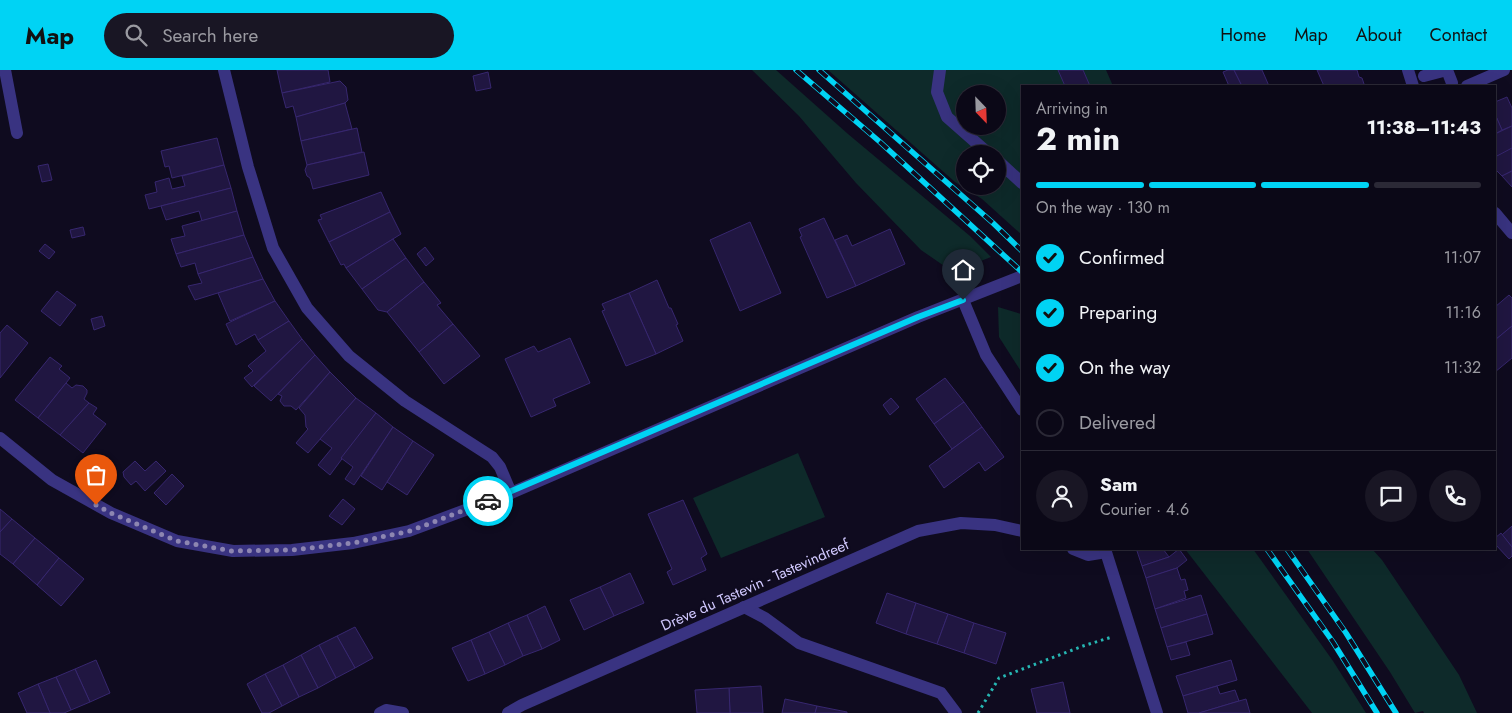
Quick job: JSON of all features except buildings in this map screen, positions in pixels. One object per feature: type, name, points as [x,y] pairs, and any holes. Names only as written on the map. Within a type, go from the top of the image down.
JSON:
[{"type":"street","points":[[5,70],[17,133]]},
{"type":"street","points":[[224,70],[248,167],[273,248],[307,308],[349,356],[405,400],[492,457],[500,467],[511,493]]},
{"type":"street","points":[[940,70],[937,92],[947,117],[979,145]]},
{"type":"street","points":[[1408,70],[1413,85]]},
{"type":"street","points":[[1424,76],[1447,70],[1452,83]]},
{"type":"street","points":[[1469,85],[1504,70]]},
{"type":"street","points":[[1006,168],[1021,182]]},
{"type":"street","points":[[1496,214],[1512,232]]},
{"type":"street","points":[[0,438],[52,480],[111,513],[177,541],[232,551],[292,550],[353,543],[410,531],[511,493],[909,321],[1017,278]]},
{"type":"street","points":[[963,300],[986,355],[1021,408]]},
{"type":"street","name":"Drève du Tastevin - Tastevindreef","points":[[508,713],[522,704],[918,532],[961,523],[995,525],[1021,531]]},
{"type":"street","points":[[1076,550],[1088,555],[1105,550],[1158,713]]},
{"type":"street","points":[[744,607],[765,618],[799,643],[941,693],[956,713]]},
{"type":"street","points":[[380,713],[386,710],[402,713]]},
{"type":"path","points":[[978,713],[999,678],[1083,646],[1132,632]]},
{"type":"green space","points":[[752,70],[776,70],[848,134],[970,236],[991,257],[953,272],[921,250],[856,183],[799,116]]},
{"type":"green space","points":[[828,70],[1106,70],[1113,85],[1021,85],[1021,234],[976,195],[1006,195],[1006,145],[956,145],[956,183]]},
{"type":"green space","points":[[998,307],[1021,314],[1021,371],[999,337]]},
{"type":"green space","points":[[798,453],[825,517],[721,558],[693,498]]},
{"type":"green space","points":[[1186,550],[1254,550],[1333,661],[1366,713],[1312,713]]},
{"type":"green space","points":[[1308,550],[1373,550],[1382,560],[1459,675],[1477,713],[1424,713],[1423,711],[1415,713],[1390,672]]},
{"type":"railway","points":[[796,70],[880,142],[1021,271]]},
{"type":"railway","points":[[819,70],[993,223],[1021,250]]},
{"type":"railway","points":[[1268,550],[1333,642],[1377,713]]},
{"type":"railway","points":[[1288,550],[1346,633],[1396,713]]},
{"type":"way so far","points":[[96,505],[177,541],[232,551],[292,550],[353,543],[410,531],[488,501]]},
{"type":"route","points":[[488,501],[511,493],[918,317],[963,300]]}]
